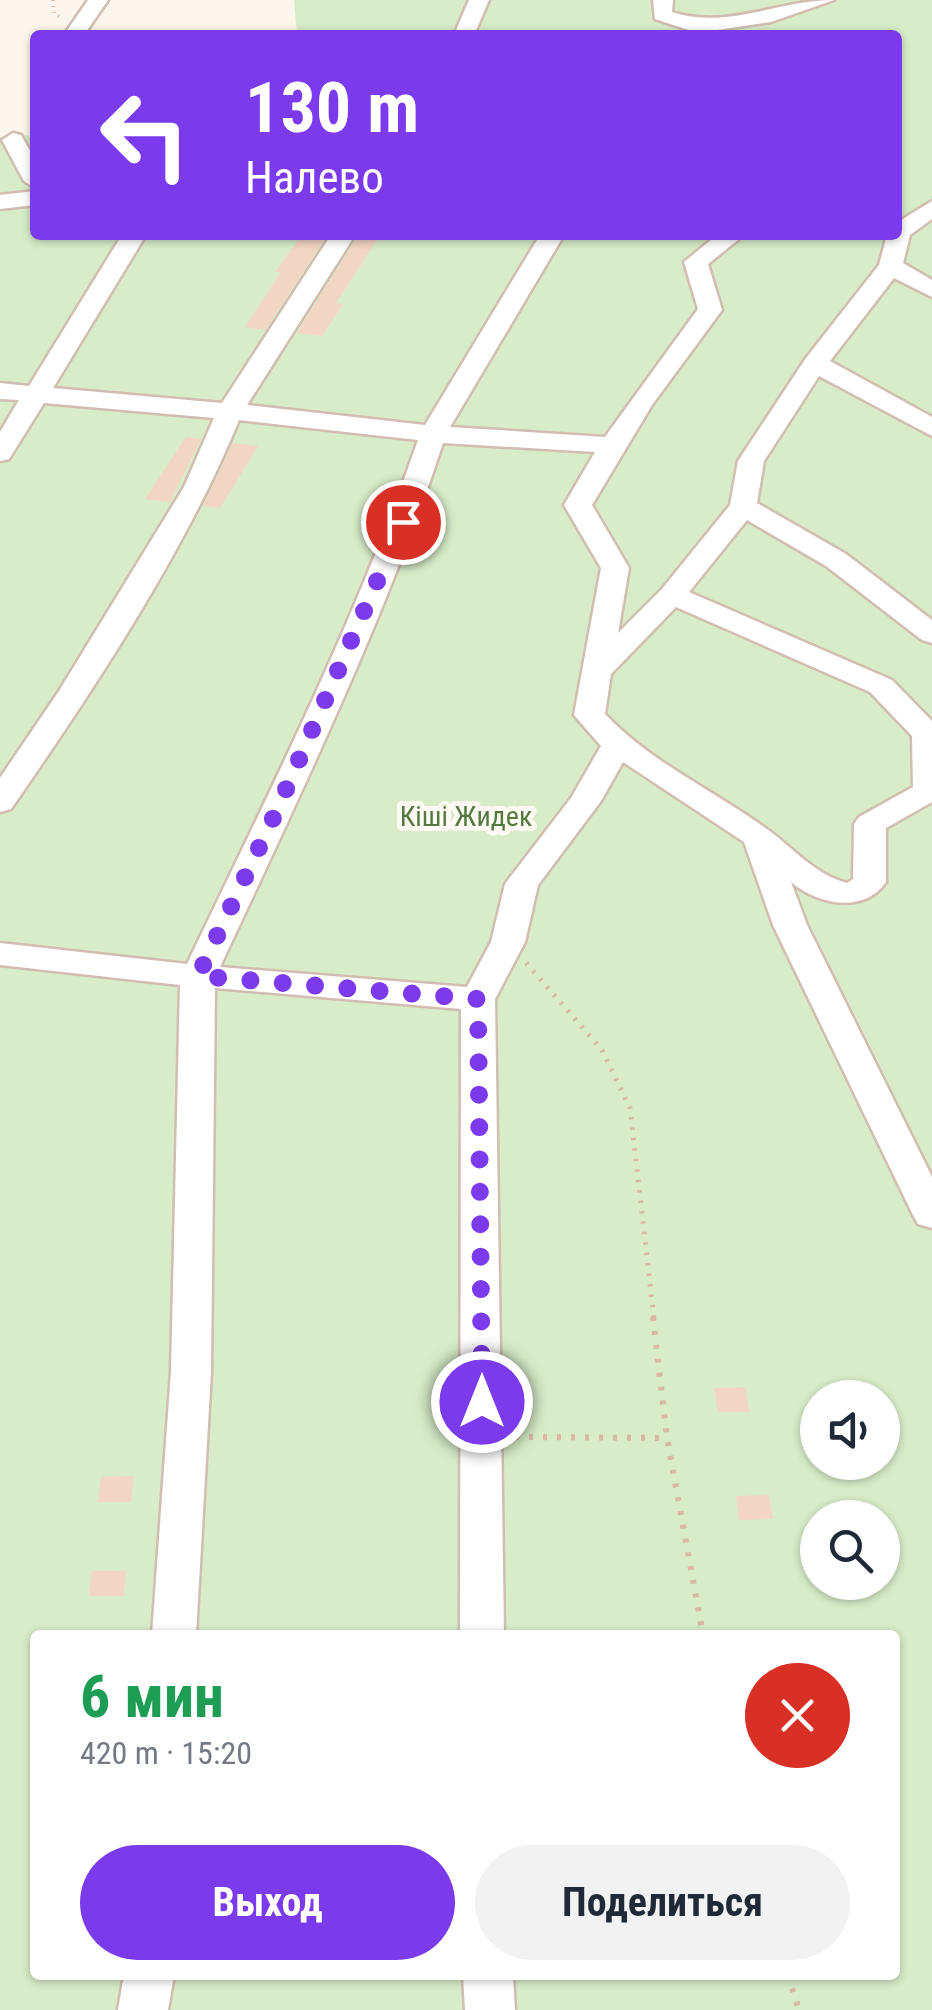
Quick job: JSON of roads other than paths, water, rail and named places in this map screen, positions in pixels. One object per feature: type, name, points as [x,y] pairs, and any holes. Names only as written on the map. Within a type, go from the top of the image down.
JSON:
[{"type":"street","points":[[77,30],[98,0]]},
{"type":"street","points":[[466,30],[479,0]]},
{"type":"street","points":[[664,0],[662,15],[698,26],[764,17],[826,0]]},
{"type":"street","points":[[819,22],[826,0]]},
{"type":"street","points":[[752,30],[764,17]]},
{"type":"street","points":[[30,132],[6,142],[30,174]]},
{"type":"street","points":[[0,202],[30,199]]},
{"type":"street","points":[[902,230],[932,208]]},
{"type":"street","points":[[0,453],[131,240]]},
{"type":"street","points":[[0,802],[74,691],[198,487],[230,410],[340,240]]},
{"type":"street","points":[[174,1630],[191,1372],[198,976],[277,810],[395,540],[433,434],[549,240]]},
{"type":"street","points":[[672,595],[881,686],[927,734],[929,791],[870,824],[869,882],[853,895],[814,884],[758,837],[616,746],[590,715],[615,568],[578,505],[610,446],[659,373],[710,310],[696,262],[725,240]]},
{"type":"street","points":[[596,672],[672,595],[743,506],[751,461],[815,363],[891,266],[897,240]]},
{"type":"street","points":[[891,266],[932,290]]},
{"type":"street","points":[[815,363],[924,417]]},
{"type":"street","points":[[0,391],[230,410],[433,434],[610,446]]},
{"type":"street","points":[[743,506],[836,560],[932,634]]},
{"type":"street","points":[[482,1630],[478,999],[508,942],[522,884],[585,801],[616,746]]},
{"type":"street","points":[[758,837],[790,925],[932,1215]]},
{"type":"street","points":[[0,954],[198,976],[478,999]]},
{"type":"street","points":[[143,2010],[148,1980]]},
{"type":"street","points":[[488,1980],[490,2010]]},
{"type":"park label","name":"Кіші Жидек","points":[[466,816]]}]
